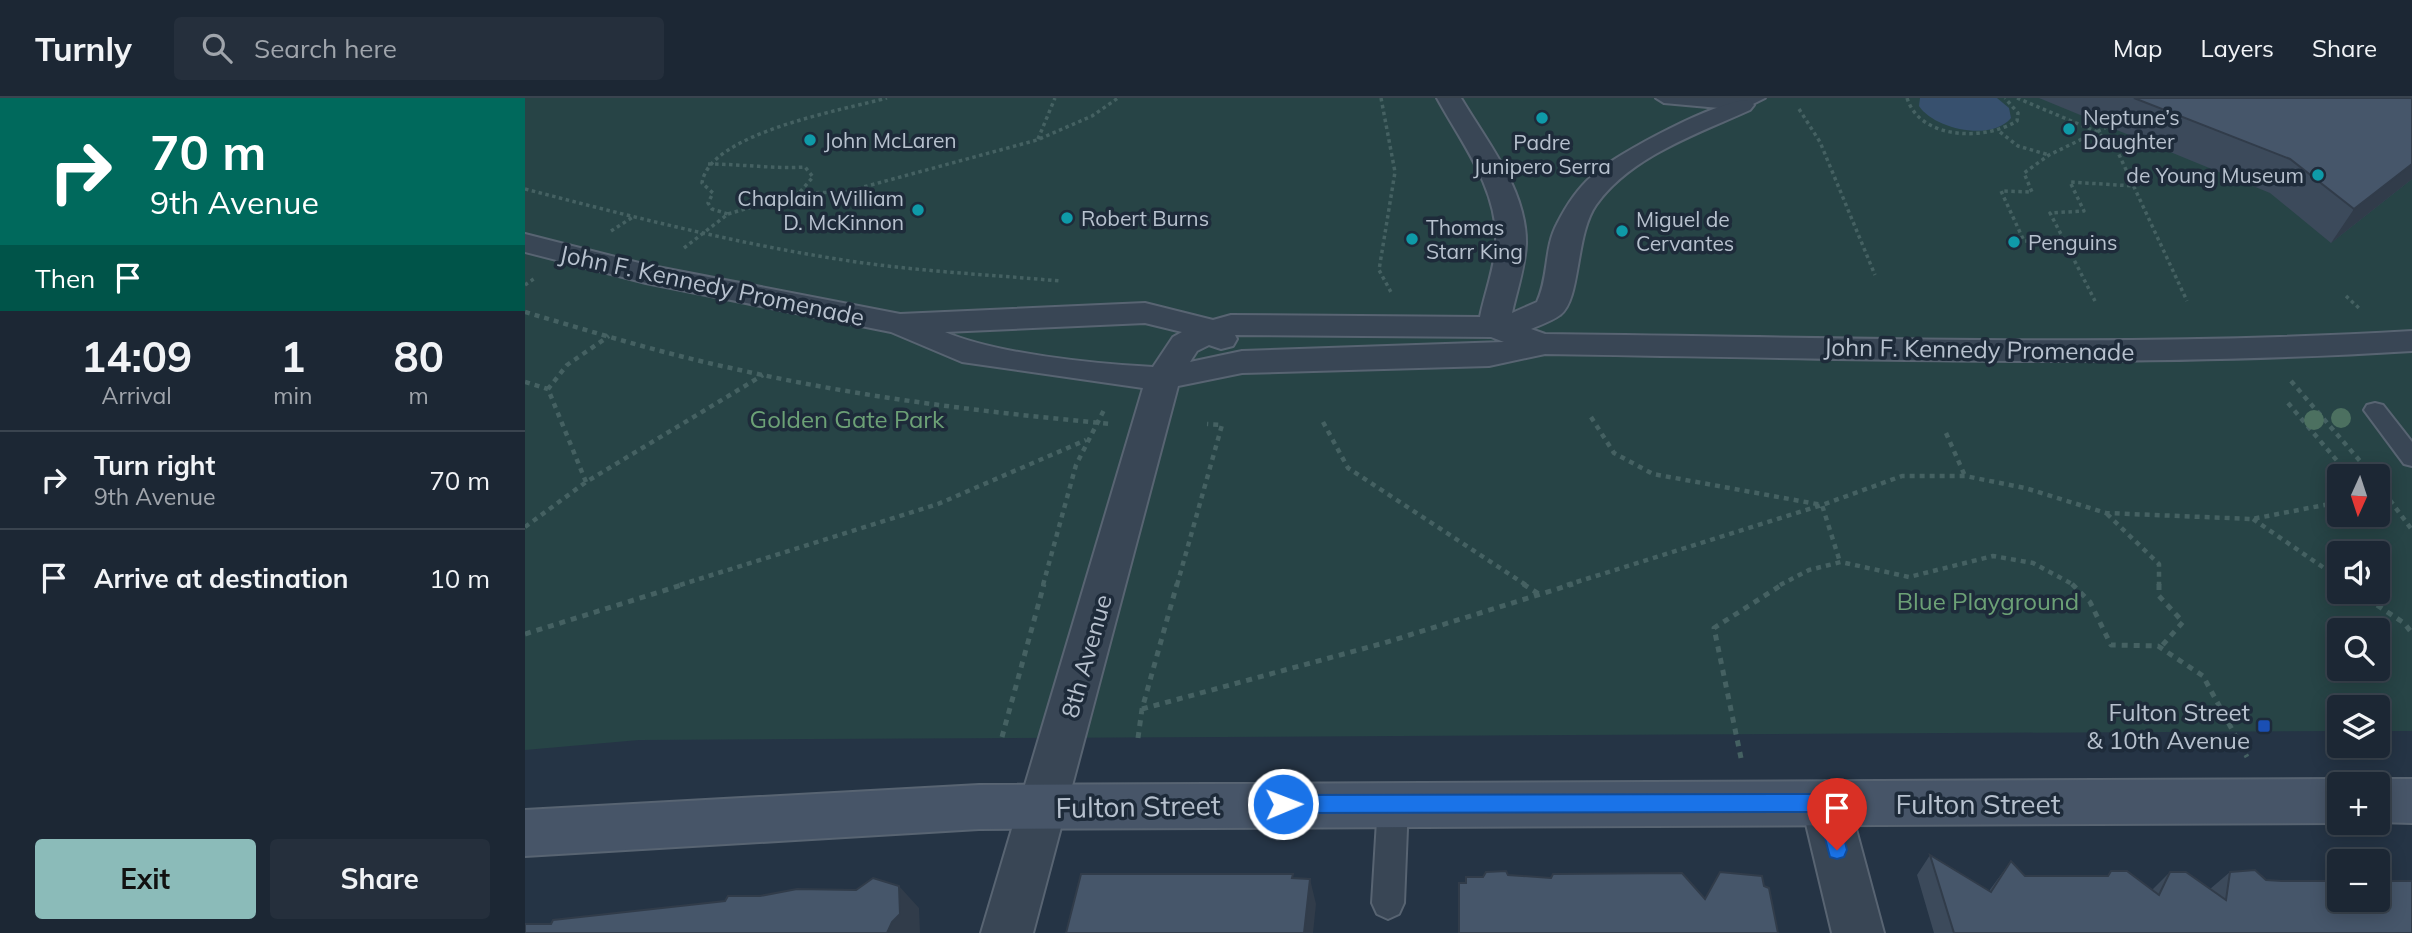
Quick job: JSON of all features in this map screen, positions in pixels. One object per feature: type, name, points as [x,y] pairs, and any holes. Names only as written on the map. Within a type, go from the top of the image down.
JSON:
[{"type":"main road","name":"Fulton Street","points":[[525,833],[937,809],[1043,807],[1393,803],[2327,801]]},
{"type":"main road","points":[[2390,801],[2412,801]]},
{"type":"street","points":[[1449,98],[1508,212],[1511,235],[1509,260],[1498,297],[1494,327],[1515,324],[1550,308],[1560,284],[1570,227],[1602,181],[1648,148],[1749,102]]},
{"type":"street","name":"John F. Kennedy Promenade","points":[[525,243],[646,274],[900,324],[962,352],[1118,376],[1163,378],[1243,362],[1489,355],[1545,344],[2261,350],[2412,341]]},
{"type":"street","name":"John F. Kennedy Promenade","points":[[900,324],[1134,313],[1159,314],[1213,330]]},
{"type":"street","name":"John F. Kennedy Promenade","points":[[1163,378],[1185,344],[1213,330],[1256,323],[1494,327],[1545,344]]},
{"type":"street","points":[[1213,330],[1243,362]]},
{"type":"street","name":"8th Avenue","points":[[1007,933],[1163,378]]},
{"type":"street","points":[[1825,803],[1858,933]]},
{"type":"lane","points":[[1664,98],[1749,102]]},
{"type":"lane","points":[[2375,410],[2412,458]]},
{"type":"lane","points":[[1388,903],[1393,803]]},
{"type":"path","points":[[728,214],[712,209],[708,203],[713,193],[702,183],[707,164],[745,138],[887,98]]},
{"type":"path","points":[[1037,140],[1055,98]]},
{"type":"path","points":[[646,274],[706,233],[728,214],[799,193],[845,192],[1037,140],[1092,116],[1118,98]]},
{"type":"path","points":[[1381,98],[1395,172],[1379,270],[1394,298],[1381,299]]},
{"type":"path","points":[[1907,98],[1909,109],[1935,127],[1973,134],[2000,132],[2017,121],[2018,113],[2005,98]]},
{"type":"path","points":[[2017,98],[2095,131],[2115,146],[2187,301]]},
{"type":"path","points":[[1799,109],[1821,142],[1875,275]]},
{"type":"path","points":[[2065,242],[2024,241],[2001,191],[2032,192],[2024,173],[2049,155],[2107,127]]},
{"type":"path","points":[[2000,132],[2018,146],[2049,155]]},
{"type":"path","points":[[707,164],[740,164],[763,169],[805,167],[813,177],[799,193]]},
{"type":"path","points":[[2095,301],[2050,213],[2084,211],[2070,182],[2134,186]]},
{"type":"path","points":[[525,189],[706,233],[911,269],[1072,282]]},
{"type":"path","points":[[2346,296],[2363,313]]},
{"type":"path","points":[[525,312],[763,375],[986,413],[1114,424]]},
{"type":"path","points":[[586,482],[548,389],[554,376],[568,363],[609,336]]},
{"type":"path","points":[[2261,350],[2311,401],[2363,464]]},
{"type":"path","points":[[525,527],[586,482],[763,375]]},
{"type":"path","points":[[525,382],[548,389]]},
{"type":"path","points":[[2288,403],[2340,464]]},
{"type":"path","points":[[1002,737],[1076,465],[1086,440],[1105,408]]},
{"type":"path","points":[[1591,416],[1614,453],[1653,474],[1822,505]]},
{"type":"path","points":[[1323,422],[1348,468],[1539,594]]},
{"type":"path","points":[[1138,738],[1142,709],[1222,425],[1207,424]]},
{"type":"path","points":[[1946,433],[1965,476]]},
{"type":"path","points":[[525,634],[938,504],[1086,440]]},
{"type":"path","points":[[1142,709],[1384,643],[1822,505],[1902,476],[1965,476],[2025,488],[2106,513],[2252,519],[2327,505]]},
{"type":"path","points":[[2391,502],[2412,530]]},
{"type":"path","points":[[1822,505],[1840,562]]},
{"type":"path","points":[[2106,513],[2159,564],[2159,596],[2183,622],[2160,648]]},
{"type":"path","points":[[2252,519],[2327,570]]},
{"type":"path","points":[[1750,804],[1714,628],[1797,577],[1840,562],[1898,576],[1918,576],[1985,556],[2019,558],[2047,570],[2080,589],[2096,611],[2111,645],[2160,648],[2203,676],[2271,801]]},
{"type":"path","points":[[2375,604],[2403,623],[2412,633]]},
{"type":"green space","name":"Golden Gate Park","points":[[525,98],[2412,98],[2412,731],[2390,731],[2390,695],[2327,695],[2327,731],[639,740],[525,750]]},
{"type":"water","points":[[1920,98],[1997,98],[2009,108],[2011,118],[1990,129],[1963,130],[1926,114],[1919,106]]},
{"type":"building","points":[[2134,98],[2412,98],[2412,164],[2354,209],[2290,159]]},
{"type":"building","points":[[1930,855],[1991,892],[2011,861],[2025,876],[2108,876],[2111,871],[2127,871],[2159,895],[2170,872],[2186,872],[2226,900],[2230,872],[2255,870],[2266,880],[2327,881],[2327,912],[2390,912],[2390,881],[2412,881],[2412,933],[1954,933]]},
{"type":"building","points":[[1506,871],[1508,875],[1551,878],[1553,874],[1682,873],[1705,899],[1720,872],[1762,876],[1764,886],[1769,888],[1778,933],[1459,933],[1459,883],[1466,883],[1466,877],[1483,877],[1486,872]]},
{"type":"building","points":[[1081,874],[1293,874],[1292,878],[1310,879],[1304,933],[1066,933]]},
{"type":"building","points":[[873,878],[899,886],[900,914],[887,933],[525,933],[525,924],[551,924],[553,920],[725,901],[728,896],[760,896],[797,889],[856,890]]},
{"type":"place","name":"Padre Junipero Serra","points":[[1542,118]]},
{"type":"place","name":"Neptune’s Daughter","points":[[2069,129]]},
{"type":"place","name":"John McLaren","points":[[810,140]]},
{"type":"place","name":"de Young Museum","points":[[2318,175]]},
{"type":"place","name":"Chaplain William D. McKinnon","points":[[918,210]]},
{"type":"place","name":"Robert Burns","points":[[1067,218]]},
{"type":"place","name":"Miguel de Cervantes","points":[[1622,231]]},
{"type":"place","name":"Thomas Starr King","points":[[1412,239]]},
{"type":"place","name":"Penguins","points":[[2014,242]]},
{"type":"place","name":"Fulton Street & 10th Avenue","points":[[2264,726]]},
{"type":"route","points":[[1283,804],[1825,803],[1837,850]]},
{"type":"park label","name":"Blue Playground","points":[[1988,601]]}]
